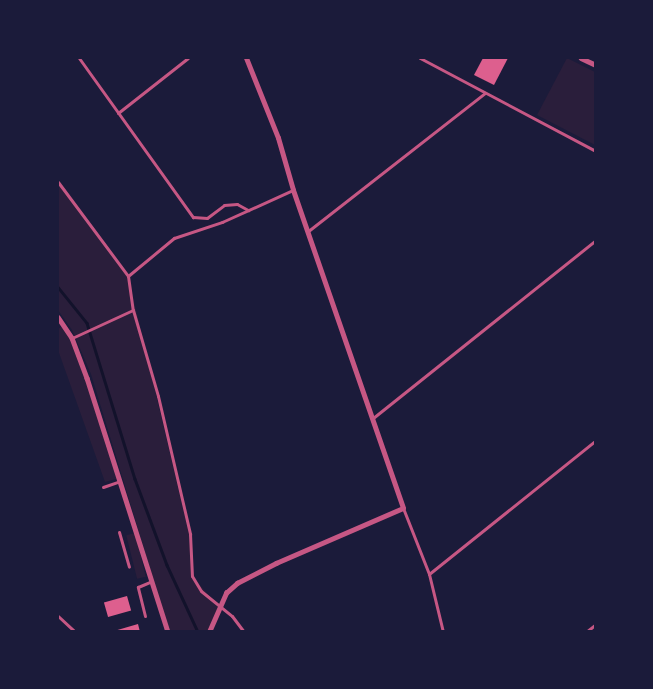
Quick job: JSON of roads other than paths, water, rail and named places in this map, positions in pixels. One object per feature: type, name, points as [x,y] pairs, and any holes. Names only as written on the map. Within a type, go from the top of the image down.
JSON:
[{"type":"street","points":[[79,58],[193,217],[207,218],[224,205],[237,204],[248,210]]},
{"type":"street","points":[[118,113],[188,58]]},
{"type":"street","points":[[246,58],[278,138],[307,232],[403,508],[429,574],[442,632]]},
{"type":"street","points":[[420,58],[596,151]]},
{"type":"street","points":[[581,58],[596,65]]},
{"type":"street","points":[[307,232],[485,93]]},
{"type":"street","points":[[58,182],[128,276],[134,310],[158,396],[190,534],[192,576],[200,591],[218,607],[232,616],[244,632]]},
{"type":"street","points":[[128,276],[174,238],[222,222],[293,190]]},
{"type":"street","points":[[373,418],[596,240]]},
{"type":"street","points":[[72,338],[134,310]]},
{"type":"street","points":[[58,317],[72,338],[88,378],[168,632]]},
{"type":"street","points":[[429,574],[596,440]]},
{"type":"street","points":[[103,486],[120,482]]},
{"type":"street","points":[[212,630],[218,607],[226,593],[237,583],[276,563],[403,508]]},
{"type":"street","points":[[119,532],[129,567]]},
{"type":"street","points":[[145,616],[138,587],[152,582]]},
{"type":"street","points":[[58,616],[75,632]]},
{"type":"street","points":[[586,632],[596,624]]},
{"type":"waterway","points":[[58,287],[87,323],[135,479],[167,565],[198,632]]}]
